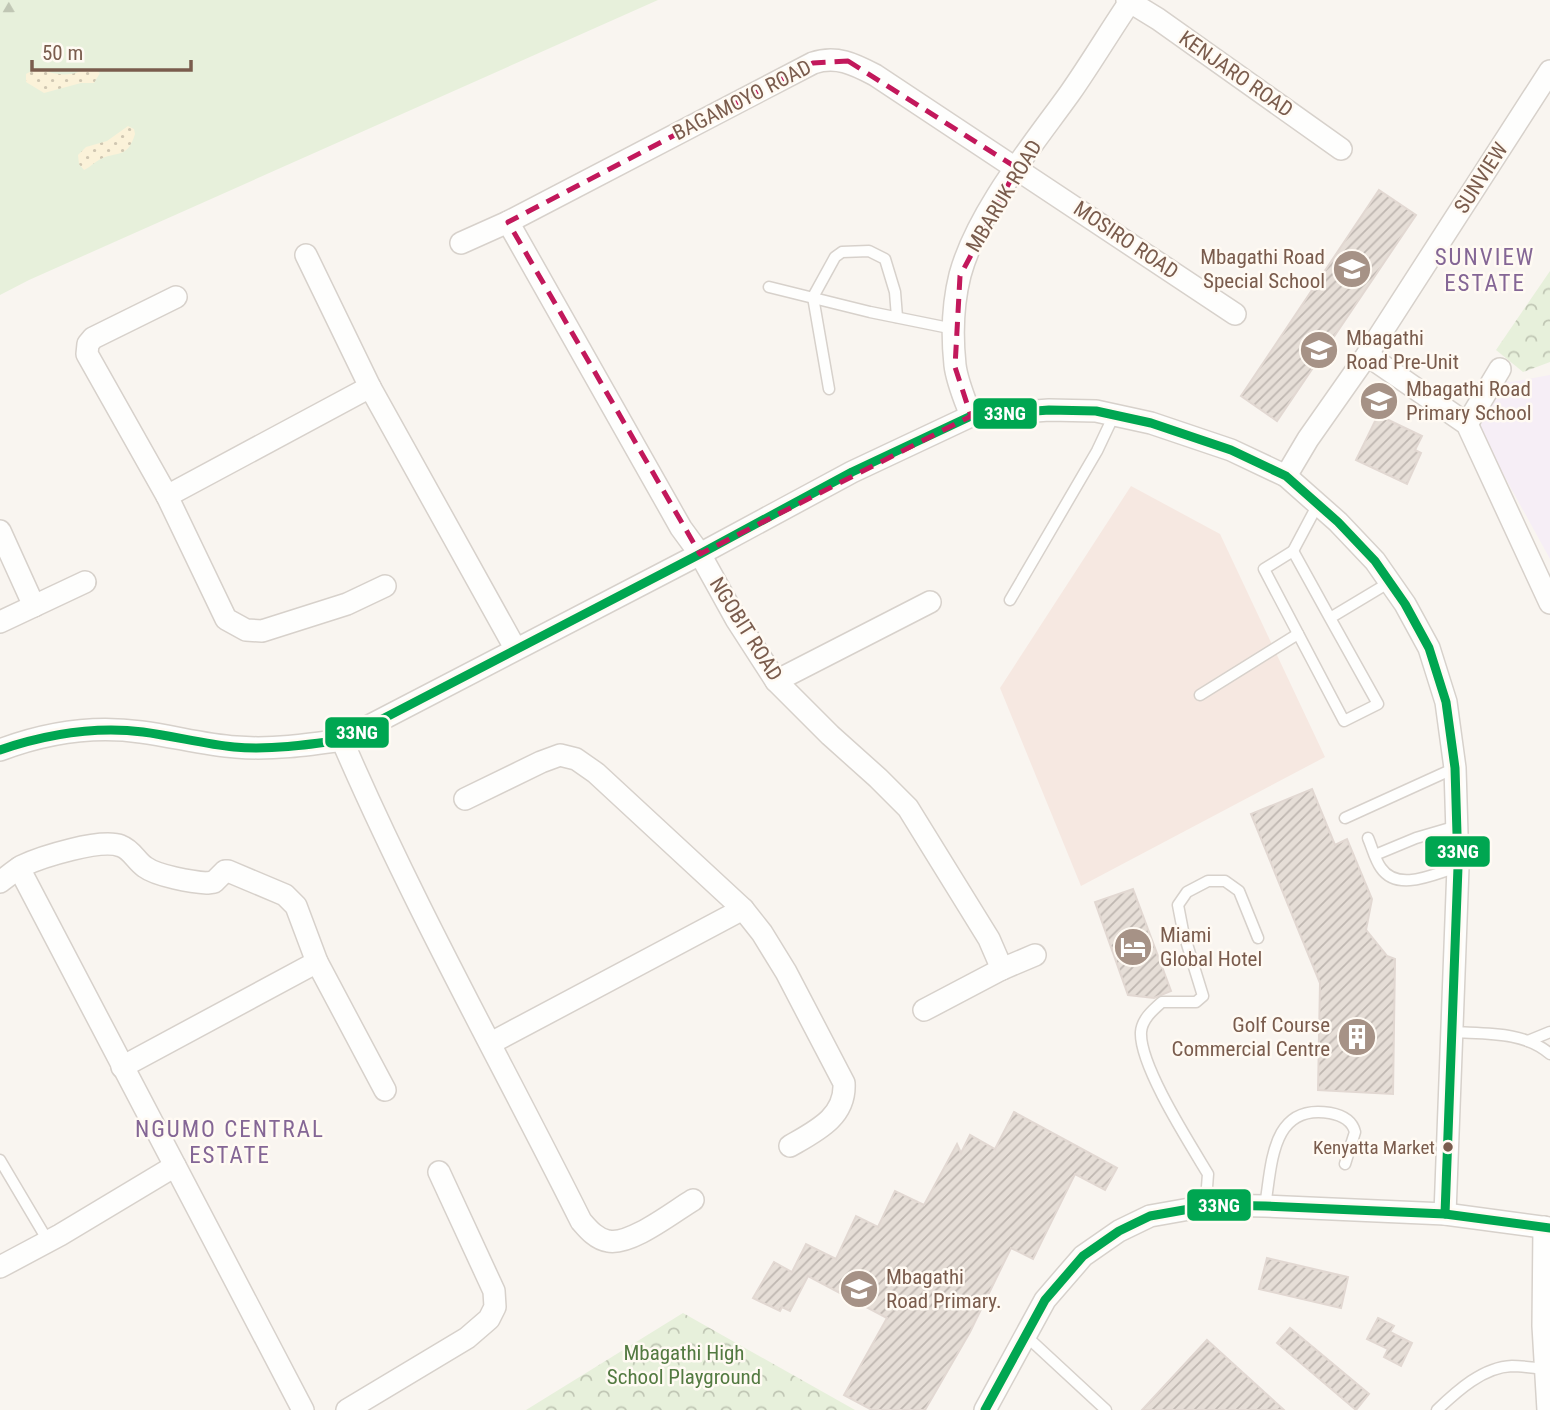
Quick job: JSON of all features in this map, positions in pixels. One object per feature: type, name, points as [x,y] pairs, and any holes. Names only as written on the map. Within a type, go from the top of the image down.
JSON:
[{"type":"street","name":"KENJARO ROAD","points":[[1129,1],[1340,149]]},
{"type":"street","name":"MBARUK ROAD","points":[[971,416],[955,367],[954,329],[960,276],[967,257],[986,218],[1017,168],[1072,90],[1129,1]]},
{"type":"street","name":"BAGAMOYO ROAD","points":[[461,243],[508,222],[825,59],[848,61],[876,75],[1017,168]]},
{"type":"street","name":"SUNVIEW","points":[[1286,476],[1550,71]]},
{"type":"street","name":"MOSIRO ROAD","points":[[1017,168],[1235,314]]},
{"type":"street","name":"NGOBIT ROAD","points":[[508,222],[681,528],[701,554],[736,619],[776,681],[908,808],[989,939],[1002,969]]},
{"type":"street","points":[[306,255],[370,387],[515,648]]},
{"type":"street","points":[[176,298],[93,338],[88,344],[87,354],[167,496],[226,619],[246,630],[262,631],[347,604],[385,586]]},
{"type":"street","points":[[1367,355],[1467,424],[1550,603]]},
{"type":"street","points":[[1467,424],[1500,369]]},
{"type":"street","points":[[167,496],[370,387]]},
{"type":"street","points":[[0,750],[33,738],[111,729],[236,748],[287,747],[342,740],[515,648],[701,554],[852,472],[971,416],[1049,410],[1096,411],[1187,433],[1286,476],[1318,504],[1375,561],[1405,604],[1429,648],[1446,702],[1455,768],[1457,826],[1453,1032],[1445,1214]]},
{"type":"street","points":[[0,531],[34,606]]},
{"type":"street","points":[[0,622],[85,582]]},
{"type":"street","points":[[776,681],[930,601]]},
{"type":"street","points":[[342,740],[373,813],[428,925],[581,1221],[594,1235],[608,1241],[626,1240],[693,1200]]},
{"type":"street","points":[[465,799],[560,755],[576,759],[639,811],[743,909],[762,933],[786,972],[844,1083],[843,1102],[829,1121],[790,1146]]},
{"type":"street","points":[[0,882],[19,868],[41,858],[83,847],[112,844],[124,847],[142,866],[152,871],[208,883],[214,882],[228,871],[285,895],[296,906],[317,962],[385,1090]]},
{"type":"street","points":[[19,868],[303,1410]]},
{"type":"street","points":[[491,1043],[743,909]]},
{"type":"street","points":[[924,1010],[1002,969],[1035,955]]},
{"type":"street","points":[[122,1067],[317,962]]},
{"type":"street","points":[[0,1267],[175,1166]]},
{"type":"street","points":[[347,1410],[467,1338],[489,1319],[495,1307],[494,1291],[439,1172]]},
{"type":"street","points":[[985,1410],[1045,1300],[1083,1256],[1119,1231],[1150,1216],[1212,1205],[1445,1214],[1547,1227],[1545,1369],[1548,1410]]},
{"type":"lane","points":[[829,389],[813,297],[835,257],[842,251],[851,250],[869,251],[885,259],[895,292],[897,317]]},
{"type":"lane","points":[[769,288],[954,329]]},
{"type":"lane","points":[[1010,600],[1097,451],[1114,415]]},
{"type":"lane","points":[[1293,551],[1378,704],[1344,721],[1264,569],[1293,551],[1318,504]]},
{"type":"lane","points":[[1330,618],[1390,582]]},
{"type":"lane","points":[[1200,695],[1298,634]]},
{"type":"lane","points":[[1345,818],[1455,768]]},
{"type":"lane","points":[[1375,855],[1424,835],[1457,826]]},
{"type":"lane","points":[[1368,838],[1381,869],[1397,881],[1458,867]]},
{"type":"lane","points":[[1212,1205],[1207,1187],[1208,1174],[1167,1105],[1147,1058],[1141,1033],[1147,1016],[1162,1002],[1196,1002],[1203,996],[1182,931],[1178,905],[1187,892],[1208,881],[1225,880],[1239,891],[1258,938]]},
{"type":"lane","points":[[1453,1032],[1509,1036],[1528,1041],[1550,1054]]},
{"type":"lane","points":[[1528,1041],[1550,1032]]},
{"type":"lane","points":[[1265,1206],[1280,1135],[1287,1122],[1301,1113],[1328,1112],[1350,1121],[1355,1132],[1345,1164]]},
{"type":"lane","points":[[0,1160],[48,1241]]},
{"type":"lane","points":[[1025,1335],[1106,1410]]},
{"type":"lane","points":[[1437,1410],[1475,1379],[1496,1368],[1512,1366],[1545,1369]]},
{"type":"highlighted area","points":[[848,61],[1017,168],[960,276],[955,367],[971,416],[700,554],[508,222],[813,63]]},
{"type":"shaded area","points":[[1550,375],[1550,559],[1475,423],[1499,380],[1511,382]]},
{"type":"shaded area","points":[[1131,486],[1220,534],[1325,757],[1081,886],[1000,688]]},
{"type":"green space","points":[[0,0],[658,0],[0,295]]},
{"type":"green space","points":[[0,0],[41,0],[0,19]]},
{"type":"green space","points":[[1550,271],[1550,362],[1523,372],[1496,350]]},
{"type":"green space","name":"Mbagathi High School Playground","points":[[683,1313],[855,1410],[526,1410]]},
{"type":"sand","points":[[35,69],[62,74],[89,70],[100,73],[94,83],[81,83],[44,93],[26,82],[26,74]]},
{"type":"sand","points":[[128,126],[134,129],[135,134],[129,148],[105,157],[84,170],[79,164],[78,155],[86,147],[107,141]]},
{"type":"building","points":[[1379,190],[1416,215],[1277,421],[1241,396]]},
{"type":"building","points":[[1378,415],[1422,436],[1415,450],[1421,453],[1407,484],[1356,460]]},
{"type":"building","points":[[1312,789],[1335,845],[1347,839],[1372,899],[1366,930],[1387,956],[1395,959],[1393,1094],[1318,1090],[1320,983],[1251,814]]},
{"type":"building","name":"Miami Global Hotel","points":[[1133,889],[1171,991],[1154,998],[1128,995],[1095,902]]},
{"type":"building","points":[[1014,1112],[1117,1168],[1105,1190],[1075,1174],[1033,1259],[1011,1248],[970,1332],[925,1410],[872,1410],[844,1395],[887,1318],[808,1276],[790,1311],[782,1307],[780,1311],[753,1298],[774,1262],[792,1272],[806,1244],[836,1259],[856,1216],[878,1227],[895,1191],[924,1205],[957,1144],[961,1153],[970,1135],[995,1149]]},
{"type":"building","points":[[1267,1258],[1348,1277],[1341,1308],[1259,1289]]},
{"type":"building","points":[[1378,1318],[1394,1326],[1390,1332],[1412,1343],[1401,1366],[1384,1357],[1388,1349],[1367,1339]]},
{"type":"building","points":[[1290,1328],[1369,1394],[1356,1410],[1277,1343]]},
{"type":"building","points":[[1207,1340],[1284,1410],[1142,1410]]},
{"type":"transit line","name":"33NG","points":[[0,750],[53,736],[107,730],[143,732],[247,748],[342,740],[852,472],[971,416],[1049,410],[1096,411],[1151,423],[1231,450],[1286,476],[1338,522],[1375,561],[1405,604],[1429,648],[1446,702],[1455,768],[1458,867],[1445,1214]]},
{"type":"transit line","name":"33NG","points":[[985,1410],[1045,1300],[1083,1256],[1119,1231],[1150,1216],[1212,1205],[1265,1206],[1445,1214],[1550,1228]]},
{"type":"place","name":"Mbagathi Road Special School","points":[[1352,269]]},
{"type":"place","name":"Mbagathi Road Pre-Unit","points":[[1319,350]]},
{"type":"place","name":"Mbagathi Road Primary School","points":[[1379,401]]},
{"type":"place","name":"Miami Global Hotel","points":[[1133,947]]},
{"type":"place","name":"Golf Course Commercial Centre","points":[[1357,1037]]},
{"type":"place","name":"Kenyatta Market","points":[[1448,1147]]},
{"type":"place","name":"Mbagathi Road Primary.","points":[[859,1289]]},
{"type":"district","name":"SUNVIEW ESTATE","points":[[1485,270]]},
{"type":"district","name":"NGUMO CENTRAL ESTATE","points":[[230,1142]]}]
